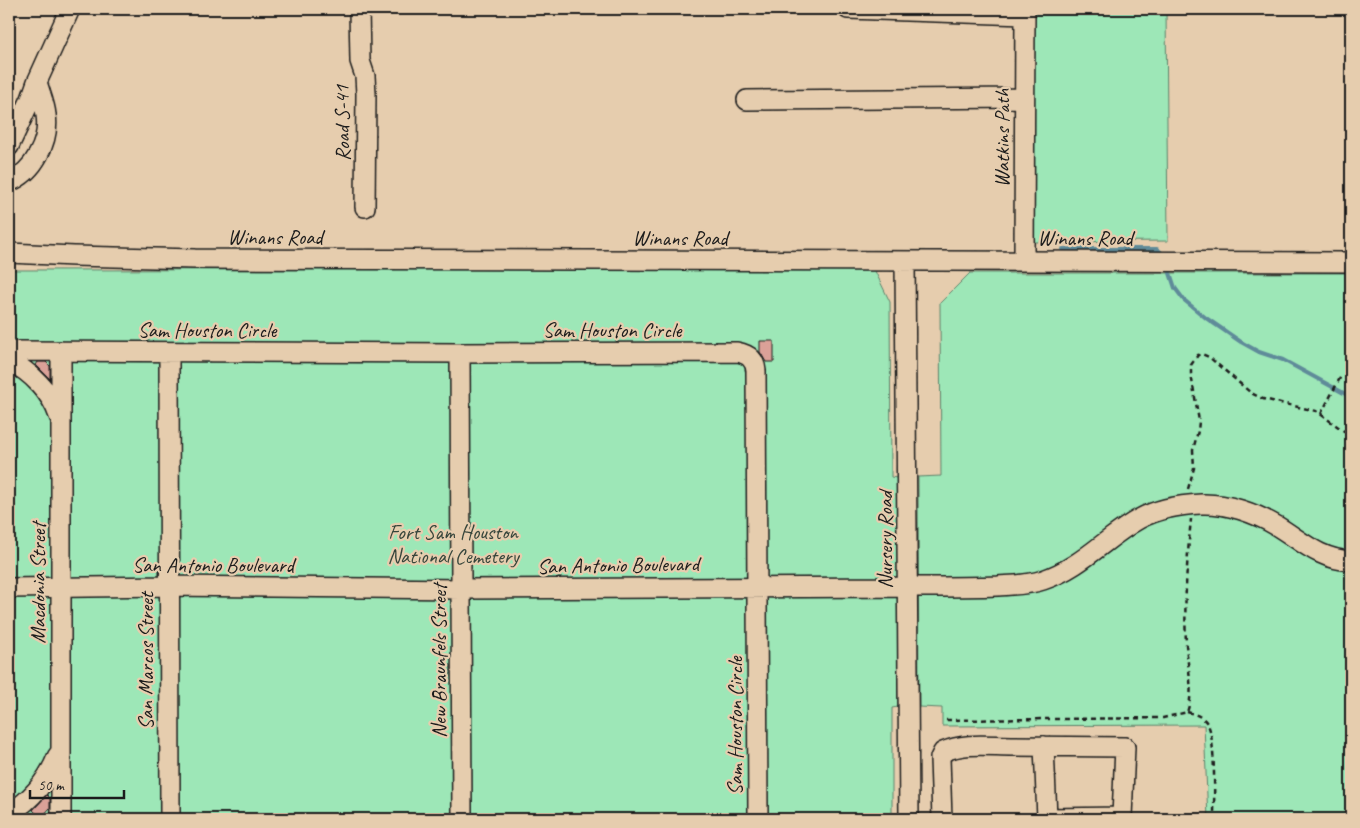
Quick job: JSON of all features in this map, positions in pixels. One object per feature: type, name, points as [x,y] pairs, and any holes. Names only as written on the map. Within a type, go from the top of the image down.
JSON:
[{"type":"street","points":[[9,146],[70,9]]},
{"type":"street","name":"Road S-41","points":[[359,9],[360,61],[365,76],[366,94],[365,207]]},
{"type":"street","points":[[848,9],[1025,12]]},
{"type":"street","name":"Watkins Path","points":[[1024,261],[1025,12]]},
{"type":"street","points":[[9,182],[31,166],[43,147],[47,118],[36,82]]},
{"type":"street","points":[[748,100],[1024,98]]},
{"type":"street","name":"Winans Road","points":[[9,253],[205,259],[1351,262]]},
{"type":"street","name":"Nursery Road","points":[[905,261],[909,819]]},
{"type":"street","name":"Sam Houston Circle","points":[[9,351],[737,352],[750,357],[755,364],[756,371],[758,819]]},
{"type":"street","name":"Macdonia Street","points":[[61,351],[61,819]]},
{"type":"street","name":"San Marcos Street","points":[[169,352],[168,586],[170,819]]},
{"type":"street","name":"New Braunfels Street","points":[[460,353],[462,819]]},
{"type":"street","name":"Macdonia Street","points":[[9,361],[25,370],[41,386],[54,403],[61,422]]},
{"type":"street","points":[[918,587],[1023,585],[1042,581],[1077,564],[1140,519],[1161,511],[1203,504],[1222,506],[1261,517],[1316,552],[1340,560],[1351,561]]},
{"type":"street","name":"San Antonio Boulevard","points":[[9,588],[168,586],[461,589],[756,586],[898,587]]},
{"type":"street","name":"Macdonia Street","points":[[9,814],[31,798],[46,780],[55,764],[61,744]]},
{"type":"street","points":[[942,819],[940,758],[943,752],[955,746],[1044,746],[1125,747],[1122,817],[1047,818],[1044,746]]},
{"type":"path","points":[[1187,712],[1191,696],[1186,643],[1188,505],[1194,468],[1192,450],[1199,421],[1191,365],[1198,355],[1202,354],[1209,357],[1251,393],[1264,399],[1316,411],[1344,431],[1351,433]]},
{"type":"path","points":[[1320,414],[1341,376]]},
{"type":"path","points":[[946,720],[1164,718],[1187,712],[1202,717],[1211,730],[1214,772],[1214,819]]},
{"type":"green space","points":[[1034,9],[1166,9],[1168,241],[1034,242]]},
{"type":"green space","name":"Fort Sam Houston National Cemetery","points":[[874,269],[890,302],[891,477],[897,478],[898,707],[892,708],[892,819],[9,819],[9,270]]},
{"type":"green space","points":[[970,273],[1351,273],[1351,819],[1208,819],[1204,725],[942,726],[942,708],[919,707],[918,477],[941,476],[940,303]]},
{"type":"building","points":[[760,341],[774,341],[774,362],[766,362],[760,352]]},
{"type":"building","points":[[38,362],[46,362],[50,366],[50,379],[36,365]]},
{"type":"building","points":[[47,795],[50,798],[50,808],[41,818],[33,810]]},
{"type":"waterway","points":[[1063,249],[1157,249],[1161,252]]},
{"type":"waterway","points":[[1170,273],[1175,288],[1184,300],[1241,342],[1259,352],[1283,360],[1351,397]]}]
